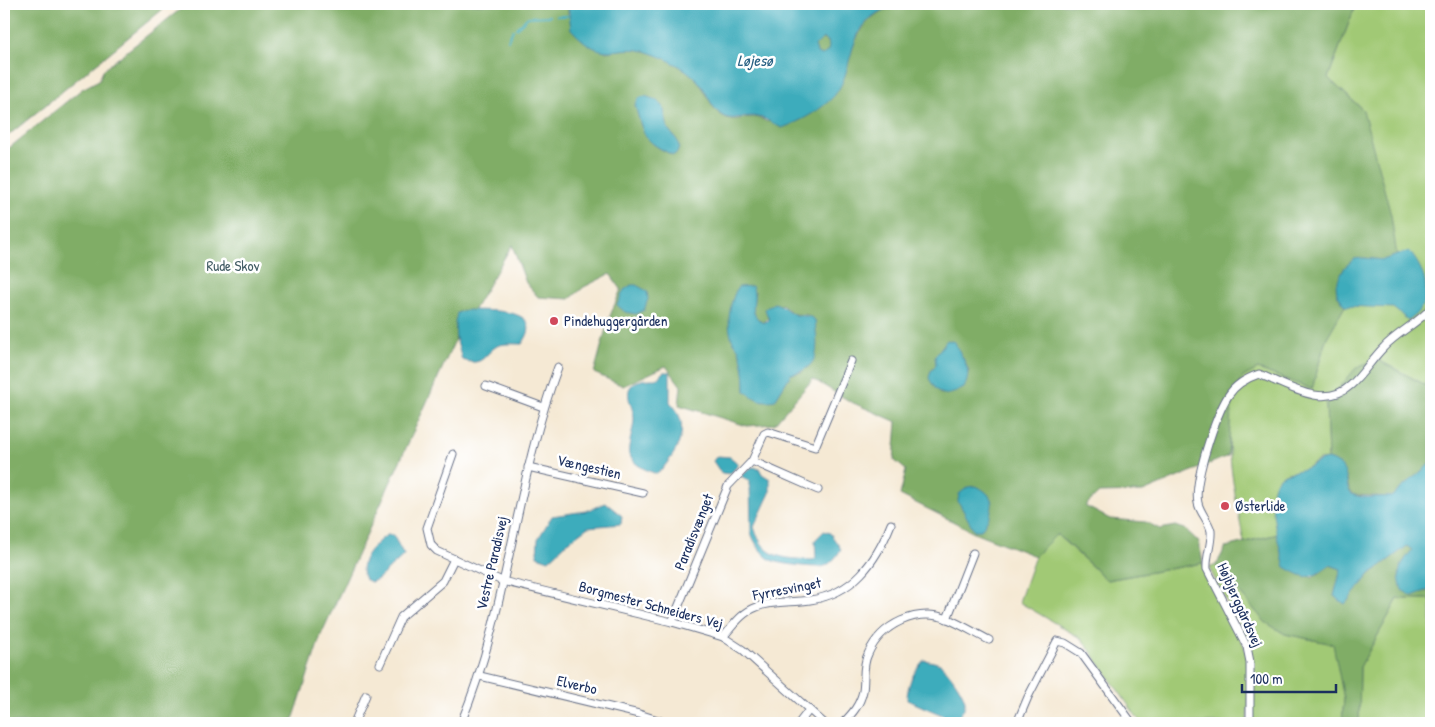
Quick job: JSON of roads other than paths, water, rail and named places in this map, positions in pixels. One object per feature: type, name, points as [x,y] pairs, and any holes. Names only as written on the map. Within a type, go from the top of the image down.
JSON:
[{"type":"street","name":"Højbjerggårdsvej","points":[[1250,723],[1250,662],[1247,647],[1207,569],[1206,559],[1211,530],[1198,502],[1207,446],[1218,418],[1228,396],[1238,385],[1259,374],[1316,396],[1340,394],[1352,385],[1393,338],[1413,326],[1431,308]]},
{"type":"street","name":"Paradisvænget","points":[[672,622],[728,486],[752,461],[764,434],[768,432],[815,447],[851,361]]},
{"type":"street","name":"Vestre Paradisvej","points":[[461,723],[480,676],[528,467],[543,408],[558,368]]},
{"type":"street","points":[[486,386],[543,408]]},
{"type":"street","name":"Borgmester Schneiders Vej","points":[[453,454],[427,528],[431,545],[454,559],[502,581],[672,622],[723,637],[743,650],[824,723]]},
{"type":"street","points":[[752,461],[818,490]]},
{"type":"street","name":"Vængestien","points":[[528,467],[643,493]]},
{"type":"street","name":"Fyrresvinget","points":[[723,637],[742,616],[757,607],[829,596],[846,587],[872,563],[891,524]]},
{"type":"street","points":[[947,619],[973,553]]},
{"type":"street","points":[[380,664],[401,617],[443,581],[454,559]]},
{"type":"street","points":[[843,723],[859,702],[868,654],[885,631],[897,622],[910,617],[935,616],[947,619],[989,640]]},
{"type":"street","points":[[1017,723],[1028,696],[1056,641],[1065,643],[1081,653],[1132,723]]},
{"type":"street","name":"Elverbo","points":[[480,676],[639,714],[667,723]]},
{"type":"street","points":[[354,723],[366,695]]},
{"type":"street","points":[[799,723],[809,710]]},
{"type":"water","name":"Løjesø","points":[[568,4],[931,4],[890,7],[872,17],[863,27],[857,38],[841,86],[834,96],[810,115],[782,128],[767,120],[753,116],[727,118],[718,112],[697,80],[677,65],[641,50],[603,51],[594,48],[583,41],[571,29]],"holes":[[[823,38],[828,41],[828,51],[822,55],[817,53],[815,46]]]},
{"type":"water","points":[[645,96],[656,100],[663,106],[668,129],[677,140],[679,147],[677,153],[673,155],[656,146],[643,131],[635,105],[639,98]]},
{"type":"water","points":[[1409,251],[1421,269],[1426,288],[1422,306],[1417,313],[1408,320],[1393,308],[1345,306],[1337,294],[1336,284],[1345,267],[1354,259],[1383,260]]},
{"type":"water","points":[[631,285],[636,285],[647,291],[648,299],[644,310],[636,314],[625,312],[617,305],[624,290]]},
{"type":"water","points":[[752,286],[754,291],[753,310],[758,319],[763,323],[769,320],[765,309],[774,303],[796,315],[808,316],[815,320],[817,346],[813,361],[809,367],[791,374],[775,400],[758,400],[745,391],[744,372],[739,349],[730,333],[730,312],[735,293],[738,287]]},
{"type":"water","points":[[465,310],[511,313],[521,317],[528,323],[528,332],[522,344],[497,346],[479,361],[469,362],[462,360],[456,338],[455,323],[457,313]]},
{"type":"water","points":[[947,340],[955,342],[966,364],[968,375],[964,388],[952,393],[943,394],[936,389],[929,378],[931,371],[936,365],[935,356]]},
{"type":"water","points":[[663,372],[670,372],[670,402],[681,420],[682,430],[671,458],[657,474],[637,465],[629,454],[634,415],[629,390],[636,382],[657,379]]},
{"type":"water","points":[[717,456],[730,457],[739,464],[730,474],[721,473],[713,461]]},
{"type":"water","points":[[1328,459],[1342,467],[1350,493],[1367,497],[1391,497],[1431,463],[1431,589],[1412,596],[1402,590],[1399,578],[1400,568],[1412,550],[1407,546],[1370,574],[1345,604],[1334,596],[1341,569],[1330,565],[1313,576],[1304,576],[1285,567],[1274,523],[1273,488],[1276,481],[1282,476]]},
{"type":"water","points":[[752,467],[759,468],[762,474],[770,479],[770,493],[754,527],[763,545],[776,555],[812,560],[816,558],[815,540],[824,531],[830,533],[841,549],[830,563],[821,567],[775,562],[762,552],[751,532],[750,481],[741,476]]},
{"type":"water","points":[[976,486],[989,495],[992,505],[989,517],[981,530],[974,530],[958,501],[959,494],[968,487]]},
{"type":"water","points":[[606,503],[622,516],[621,524],[588,527],[549,560],[537,556],[538,539],[552,516],[586,511]]},
{"type":"water","points":[[387,535],[393,535],[404,555],[378,579],[371,582],[365,579],[363,573],[362,566],[364,560],[372,548]]},
{"type":"water","points":[[924,660],[940,664],[956,682],[963,695],[965,700],[964,707],[954,720],[907,700],[911,679]]},
{"type":"waterway","points":[[516,28],[528,17],[550,16]]},
{"type":"waterway","points":[[557,16],[568,16]]},
{"type":"waterway","points":[[508,40],[513,30]]},
{"type":"place","name":"Pindehuggergården","points":[[554,321]]},
{"type":"place","name":"Østerlide","points":[[1225,506]]},
{"type":"park label","name":"Rude Skov","points":[[233,266]]}]
